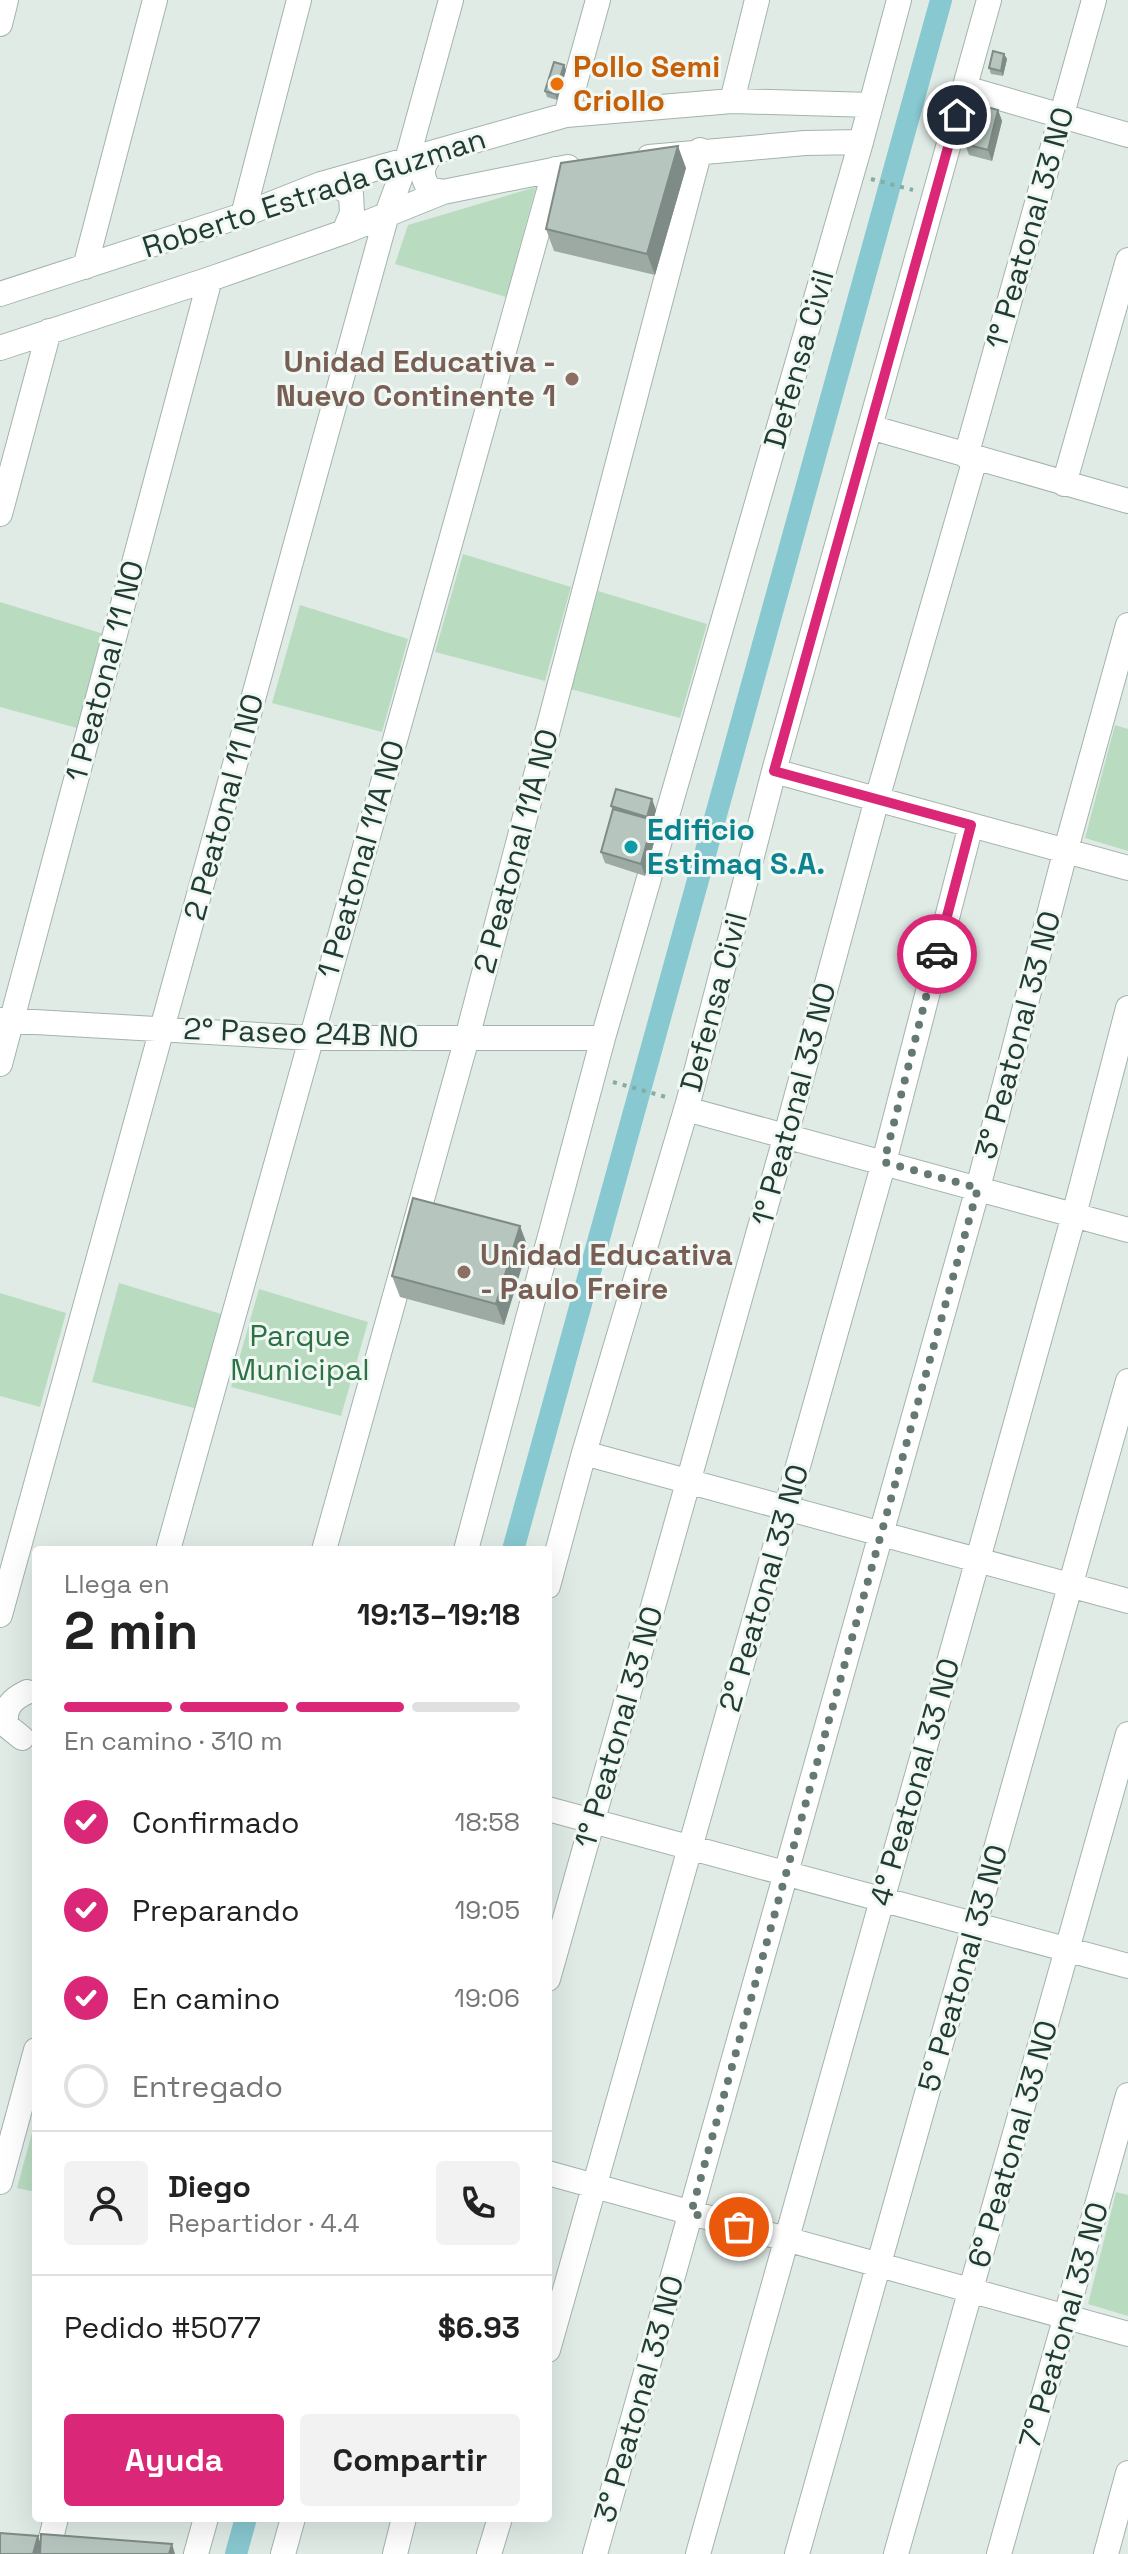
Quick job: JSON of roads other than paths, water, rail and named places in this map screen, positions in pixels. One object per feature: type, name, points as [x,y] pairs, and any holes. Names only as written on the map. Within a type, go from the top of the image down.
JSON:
[{"type":"street","points":[[0,24],[6,0]]},
{"type":"street","points":[[85,267],[155,0]]},
{"type":"street","points":[[243,215],[299,0]]},
{"type":"street","name":"2 Peatonal 11 NO","points":[[0,1615],[387,214],[407,160],[451,0]]},
{"type":"street","points":[[566,115],[598,0]]},
{"type":"street","points":[[732,101],[757,0]]},
{"type":"street","name":"Defensa Civil","points":[[467,1546],[603,1038],[899,0]]},
{"type":"street","name":"Defensa Civil","points":[[552,1571],[679,1104],[989,0]]},
{"type":"street","name":"1° Peatonal 33 NO","points":[[552,1965],[786,1135],[1094,0]]},
{"type":"street","points":[[965,88],[1128,135]]},
{"type":"street","name":"Roberto Estrada Guzman","points":[[0,294],[243,215],[321,184],[566,115],[732,101],[871,105]]},
{"type":"street","points":[[627,160],[700,150],[861,142]]},
{"type":"street","name":"2 Peatonal 11A NO","points":[[325,1546],[467,1038],[700,150]]},
{"type":"street","points":[[432,153],[423,165],[422,177],[429,189],[443,192]]},
{"type":"street","name":"Roberto Estrada Guzman","points":[[0,348],[344,232],[443,192],[584,165]]},
{"type":"street","name":"1 Peatonal 11A NO","points":[[169,1546],[555,169]]},
{"type":"street","points":[[321,184],[338,186],[351,194],[352,213],[344,232]]},
{"type":"street","points":[[1064,484],[1128,260]]},
{"type":"street","name":"1 Peatonal 11 NO","points":[[0,1064],[6,1020],[210,279]]},
{"type":"street","points":[[0,514],[49,331]]},
{"type":"street","points":[[870,427],[1128,501]]},
{"type":"street","name":"3° Peatonal 33 NO","points":[[595,2554],[978,1188],[1128,625]]},
{"type":"street","points":[[774,771],[1128,868]]},
{"type":"street","name":"2° Peatonal 33 NO","points":[[552,2336],[884,1162],[971,825]]},
{"type":"street","name":"4° Peatonal 33 NO","points":[[698,2554],[1074,1215],[1128,1008]]},
{"type":"street","name":"2° Paseo 24B NO","points":[[6,1020],[311,1038],[603,1038]]},
{"type":"street","points":[[679,1104],[1128,1230]]},
{"type":"street","name":"5° Peatonal 33 NO","points":[[797,2554],[1128,1381]]},
{"type":"street","points":[[584,1453],[1128,1601]]},
{"type":"street","points":[[0,1691],[32,1692]]},
{"type":"street","points":[[19,1738],[6,1725],[5,1716],[13,1699],[32,1692]]},
{"type":"street","name":"6° Peatonal 33 NO","points":[[896,2554],[1128,1734]]},
{"type":"street","points":[[552,1810],[1128,1966]]},
{"type":"street","points":[[0,2182],[32,2065]]},
{"type":"street","name":"7° Peatonal 33 NO","points":[[999,2554],[1128,2095]]},
{"type":"street","points":[[552,2174],[1128,2334]]},
{"type":"street","points":[[1106,2554],[1128,2473]]},
{"type":"street","points":[[47,2554],[55,2522]]},
{"type":"street","points":[[196,2554],[205,2522]]},
{"type":"street","points":[[283,2554],[292,2522]]},
{"type":"street","points":[[395,2554],[403,2522]]},
{"type":"street","points":[[489,2554],[499,2522]]},
{"type":"waterway","points":[[514,1546],[941,0]]},
{"type":"waterway","points":[[236,2554],[245,2522]]},
{"type":"place","name":"Pollo Semi Criollo","points":[[557,84]]},
{"type":"place","name":"Unidad Educativa - Nuevo Continente 1","points":[[572,379]]},
{"type":"place","name":"Edificio Estimaq S.A.","points":[[631,847]]},
{"type":"place","name":"Unidad Educativa - Paulo Freire","points":[[464,1272]]},
{"type":"park label","name":"Parque Municipal","points":[[300,1353]]}]
